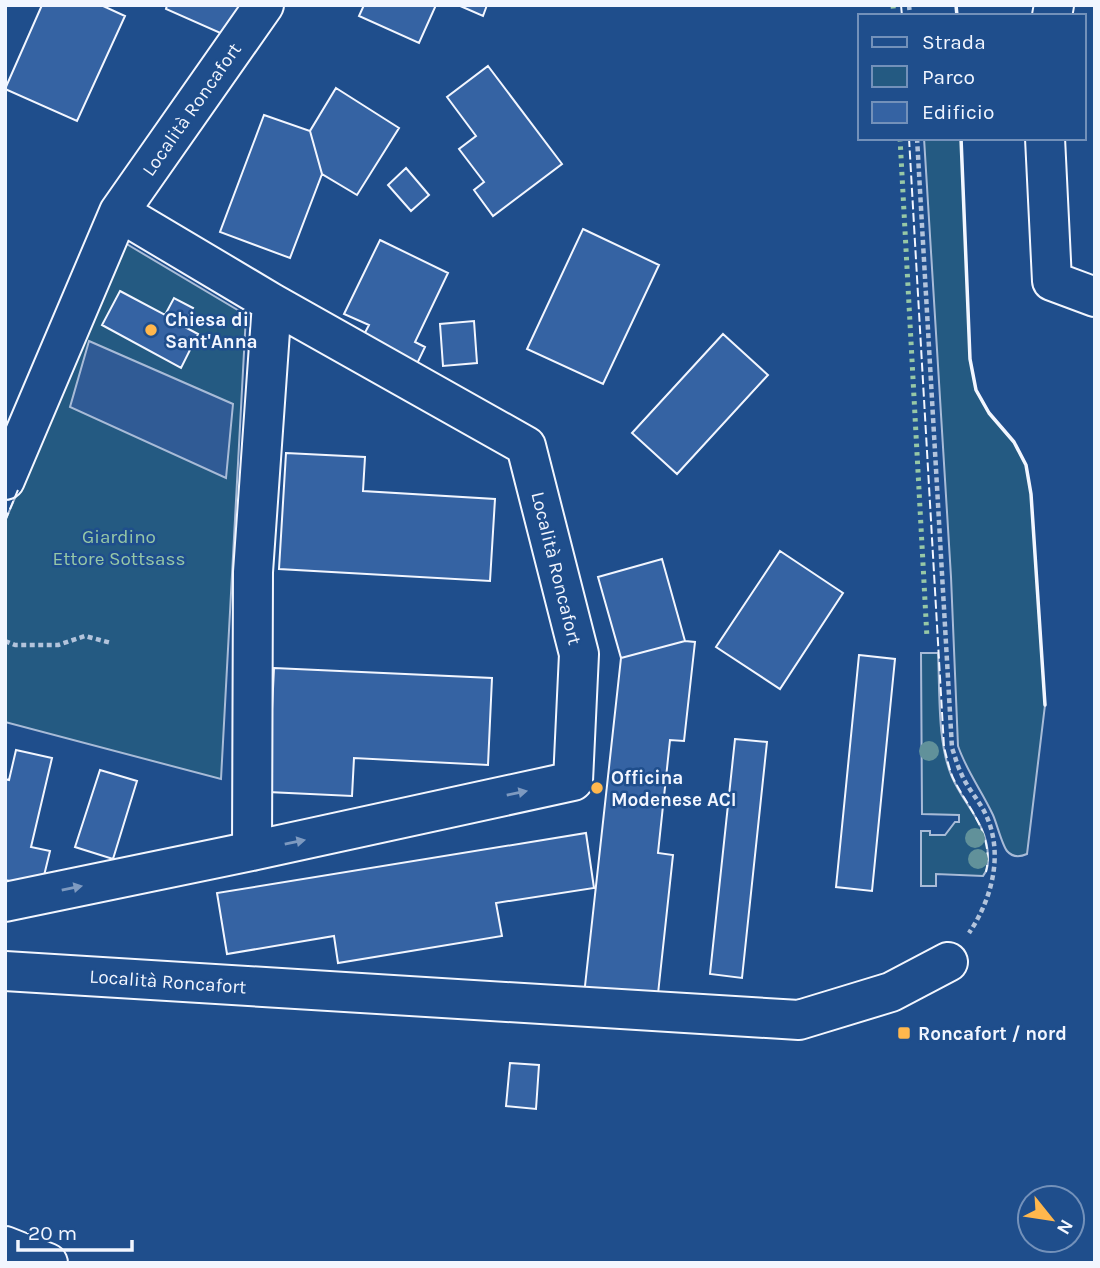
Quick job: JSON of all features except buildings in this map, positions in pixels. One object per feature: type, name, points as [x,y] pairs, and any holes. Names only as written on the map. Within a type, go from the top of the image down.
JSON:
[{"type":"street","name":"Località Roncafort","points":[[5,480],[119,212],[264,5]]},
{"type":"street","points":[[1045,140],[1052,281],[1095,297]]},
{"type":"street","name":"Località Roncafort","points":[[5,902],[573,781],[579,654],[526,446],[272,303],[119,212]]},
{"type":"street","points":[[252,851],[253,572],[272,303]]},
{"type":"street","name":"Località Roncafort","points":[[5,971],[799,1020],[891,992],[948,962]]},
{"type":"street","points":[[5,1246],[48,1263]]},
{"type":"path","points":[[917,140],[952,748],[961,773],[986,814],[994,839],[995,866],[988,894],[972,928],[948,962]]},
{"type":"path","points":[[5,641],[15,645],[58,645],[85,636],[111,643]]},
{"type":"green space","points":[[924,140],[961,140],[970,359],[976,390],[989,413],[1014,442],[1026,465],[1031,494],[1045,705],[1027,854],[1012,855],[1005,848],[993,815],[958,746],[951,577]]},
{"type":"green space","name":"Giardino Ettore Sottsass","points":[[125,243],[246,315],[221,779],[5,722],[5,521]]},
{"type":"green space","points":[[921,653],[938,653],[940,716],[947,763],[957,787],[984,834],[988,856],[987,869],[983,876],[936,874],[936,886],[921,886],[921,831],[930,831],[930,835],[945,835],[955,822],[959,822],[959,815],[922,814]]},
{"type":"shaded area","points":[[89,341],[233,404],[226,478],[70,407]]},
{"type":"hedge","points":[[893,5],[894,14]]},
{"type":"hedge","points":[[900,140],[927,638]]},
{"type":"fence","points":[[901,5],[902,14]]},
{"type":"fence","points":[[909,140],[944,747],[952,776],[984,835],[988,859],[986,872]]},
{"type":"fence","points":[[5,521],[18,490]]},
{"type":"wall","points":[[956,5],[957,14]]},
{"type":"wall","points":[[961,140],[970,359],[976,390],[989,413],[1014,442],[1026,465],[1031,494],[1045,705]]},
{"type":"place","name":"Chiesa di Sant'Anna","points":[[151,330]]},
{"type":"place","name":"Officina Modenese ACI","points":[[597,788]]},
{"type":"place","name":"Roncafort / nord","points":[[904,1033]]}]
